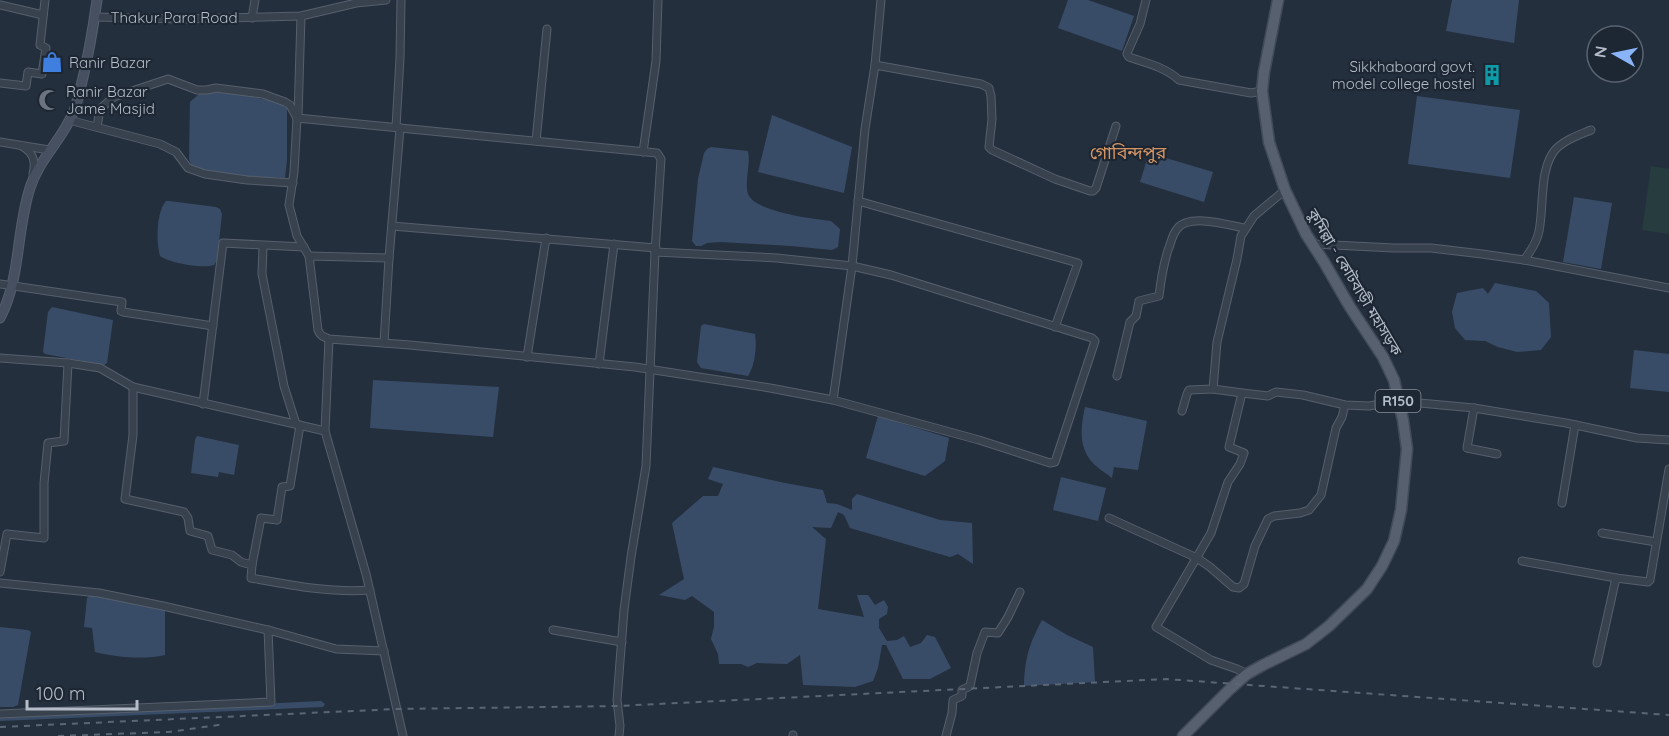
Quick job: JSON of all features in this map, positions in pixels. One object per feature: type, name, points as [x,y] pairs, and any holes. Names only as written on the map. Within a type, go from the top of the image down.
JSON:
[{"type":"main road","points":[[0,318],[12,287],[30,186],[76,105],[98,0]]},
{"type":"main road","name":"কুমিল্লা - কোটবাড়ী মহাসড়ক","points":[[1183,736],[1247,674],[1306,644],[1329,626],[1367,589],[1394,541],[1406,477],[1407,449],[1394,380],[1383,357],[1306,234],[1286,190],[1269,142],[1262,91],[1278,0]]},
{"type":"street","points":[[0,83],[26,86],[28,72],[42,74],[46,48],[40,45],[45,0]]},
{"type":"street","name":"Thakur Para Road","points":[[252,18],[255,0]]},
{"type":"street","name":"Thakur Para Road","points":[[95,17],[182,19],[301,16],[356,3],[386,0]]},
{"type":"street","points":[[384,343],[398,128],[401,0]]},
{"type":"street","points":[[644,152],[656,62],[658,0]]},
{"type":"street","points":[[833,400],[852,266],[865,129],[875,65],[881,0]]},
{"type":"street","points":[[1146,0],[1140,24],[1127,54],[1130,57],[1160,68],[1179,80],[1251,93],[1262,91]]},
{"type":"street","points":[[0,5],[44,15]]},
{"type":"street","points":[[301,16],[297,118],[290,205],[297,236],[309,256],[318,330],[320,335],[329,339],[599,364],[770,388],[833,400],[979,440],[1050,463],[1055,462],[1095,341],[1092,338],[891,275],[852,266],[392,226]]},
{"type":"street","points":[[536,141],[547,29]]},
{"type":"street","points":[[875,65],[981,84],[989,88],[992,119],[989,147],[1055,180],[1090,191],[1096,188],[1116,126]]},
{"type":"street","points":[[97,128],[100,109],[114,97],[168,79],[197,90],[216,88],[263,94],[290,105],[297,118]]},
{"type":"street","points":[[297,118],[657,153],[661,159],[646,466],[631,557],[622,642],[617,700],[619,736]]},
{"type":"street","points":[[69,120],[160,144],[176,152],[188,168],[205,174],[292,183]]},
{"type":"street","points":[[1524,260],[1533,248],[1539,233],[1547,166],[1555,151],[1570,139],[1591,129]]},
{"type":"street","points":[[0,142],[49,150]]},
{"type":"street","points":[[20,145],[32,153],[34,159],[30,186]]},
{"type":"street","points":[[1213,388],[1217,342],[1241,236],[1244,228],[1254,216],[1286,190]]},
{"type":"street","points":[[858,201],[1078,263],[1055,327]]},
{"type":"street","points":[[1117,376],[1130,322],[1136,316],[1139,301],[1159,296],[1161,269],[1178,226],[1198,221],[1244,228]]},
{"type":"street","points":[[527,357],[546,238]]},
{"type":"street","points":[[203,404],[223,243],[304,247]]},
{"type":"street","points":[[599,364],[614,244]]},
{"type":"street","points":[[1313,244],[1431,248],[1524,260],[1669,288]]},
{"type":"street","points":[[263,246],[261,274],[284,386],[298,425],[290,486],[281,487],[277,520],[261,518],[251,578],[326,590],[350,592],[370,590]]},
{"type":"street","points":[[309,256],[389,258]]},
{"type":"street","points":[[0,284],[122,302],[121,311],[123,312],[213,326]]},
{"type":"street","points":[[329,339],[325,431],[370,590],[403,736]]},
{"type":"street","points":[[0,358],[100,368],[133,387],[325,431]]},
{"type":"street","points":[[0,572],[8,534],[44,538],[44,483],[48,443],[64,441],[68,363]]},
{"type":"street","points":[[133,387],[133,435],[124,498],[184,512],[188,518],[190,531],[208,536],[212,550],[232,555],[241,562],[252,565]]},
{"type":"street","points":[[1182,411],[1189,390],[1213,388],[1268,396],[1276,392],[1303,395],[1345,405],[1369,406],[1398,401],[1474,408],[1636,438],[1669,440]]},
{"type":"street","points":[[1242,393],[1229,447],[1244,453],[1240,464],[1228,482],[1211,532],[1156,627],[1211,660],[1247,674]]},
{"type":"street","points":[[1109,518],[1197,558],[1233,587],[1239,588],[1244,584],[1255,546],[1268,519],[1309,510],[1322,495],[1336,428],[1345,405]]},
{"type":"street","points":[[1474,408],[1467,448],[1497,454]]},
{"type":"street","points":[[1562,503],[1575,425]]},
{"type":"street","points":[[1522,561],[1648,582],[1669,469]]},
{"type":"street","points":[[1602,533],[1656,542]]},
{"type":"street","points":[[1597,663],[1616,578]]},
{"type":"street","points":[[0,583],[99,594],[268,630],[336,649],[384,651]]},
{"type":"street","points":[[946,736],[953,700],[962,696],[962,690],[970,686],[976,653],[985,632],[998,633],[1020,592]]},
{"type":"street","points":[[0,714],[271,702],[268,630]]},
{"type":"street","points":[[553,630],[622,642]]},
{"type":"green space","points":[[1651,166],[1669,169],[1669,234],[1642,230]]},
{"type":"water","points":[[1068,0],[1088,0],[1134,16],[1122,51],[1058,28]]},
{"type":"water","points":[[1452,0],[1519,0],[1514,43],[1446,31]]},
{"type":"water","points":[[223,91],[273,101],[287,108],[285,178],[249,177],[192,168],[189,159],[190,102],[199,94]]},
{"type":"water","points":[[1417,96],[1520,110],[1510,178],[1408,164]]},
{"type":"water","points":[[772,115],[852,147],[844,193],[758,172]]},
{"type":"water","points":[[711,147],[748,151],[747,189],[753,200],[762,206],[786,214],[831,221],[840,229],[838,247],[832,250],[721,242],[696,246],[692,241],[698,179],[704,153]]},
{"type":"water","points":[[1149,153],[1213,172],[1204,202],[1140,182]]},
{"type":"water","points":[[1574,197],[1612,203],[1601,269],[1563,262]]},
{"type":"water","points":[[166,201],[220,209],[222,214],[217,260],[214,265],[186,265],[160,256],[158,228],[160,213]]},
{"type":"water","points":[[1495,283],[1536,291],[1549,303],[1551,337],[1541,350],[1517,352],[1485,341],[1465,340],[1455,328],[1452,312],[1457,293],[1483,288],[1488,294]]},
{"type":"water","points":[[52,307],[113,320],[107,363],[104,365],[43,352],[48,312]]},
{"type":"water","points":[[704,324],[755,334],[755,356],[748,376],[701,368],[697,362],[701,326]]},
{"type":"water","points":[[1634,350],[1669,354],[1669,392],[1630,388]]},
{"type":"water","points":[[373,380],[499,387],[493,437],[370,428]]},
{"type":"water","points":[[1085,407],[1147,421],[1138,470],[1114,467],[1112,478],[1092,462],[1083,443]]},
{"type":"water","points":[[878,416],[949,438],[945,461],[925,476],[866,458]]},
{"type":"water","points":[[197,436],[239,445],[234,475],[219,472],[218,477],[191,473]]},
{"type":"water","points":[[713,467],[823,490],[827,503],[852,510],[852,499],[857,494],[940,520],[972,523],[973,564],[958,554],[950,557],[850,528],[844,515],[838,512],[831,528],[812,527],[826,539],[818,609],[864,617],[857,595],[868,595],[875,605],[884,600],[888,607],[887,614],[879,619],[879,628],[887,641],[897,640],[904,636],[910,647],[921,643],[927,635],[935,637],[951,668],[930,679],[903,679],[886,645],[882,645],[873,681],[855,687],[803,685],[800,655],[787,664],[757,663],[748,667],[741,664],[719,664],[718,654],[711,639],[714,612],[692,596],[685,600],[659,595],[684,579],[672,523],[703,496],[718,496],[723,484],[708,479]]},
{"type":"water","points":[[1061,477],[1106,488],[1098,521],[1053,510]]},
{"type":"water","points":[[91,594],[165,608],[165,655],[130,657],[95,652],[92,628],[84,627],[87,598]]},
{"type":"water","points":[[1042,620],[1093,647],[1095,682],[1024,686],[1028,652]]},
{"type":"water","points":[[0,627],[31,632],[18,705],[13,707],[0,707]]},
{"type":"water","points":[[321,701],[325,704],[323,707],[0,721],[0,717]]},
{"type":"railway","points":[[0,727],[397,709],[617,706],[1166,679],[1669,715]]},
{"type":"railway","points":[[58,736],[169,732],[225,724]]},
{"type":"place","name":"Ranir Bazar","points":[[52,62]]},
{"type":"place","name":"Sikkhaboard govt. model college hostel","points":[[1492,75]]},
{"type":"place","name":"Ranir Bazar Jame Masjid","points":[[49,100]]},
{"type":"district","name":"গোবিন্দপুর","points":[[1128,152]]}]
